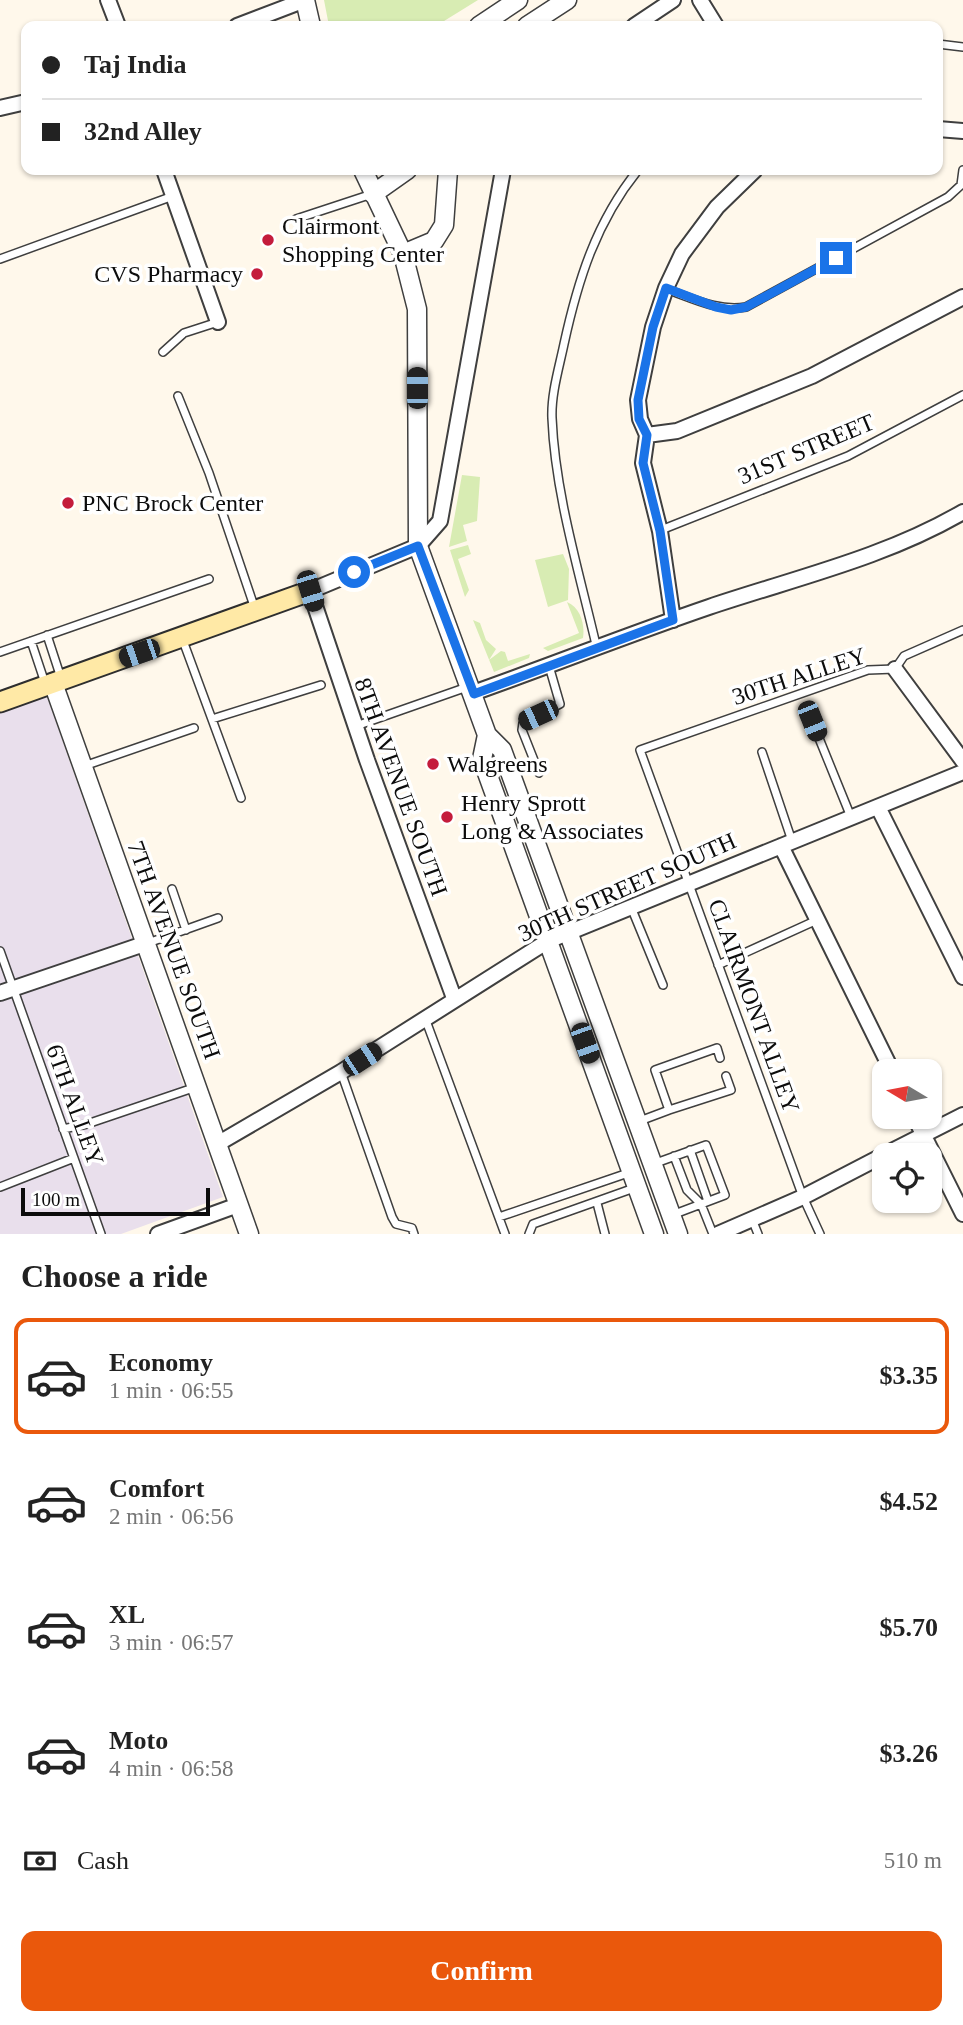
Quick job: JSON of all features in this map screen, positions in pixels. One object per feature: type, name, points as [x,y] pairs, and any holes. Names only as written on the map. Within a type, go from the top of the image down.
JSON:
[{"type":"main road","points":[[0,702],[310,591]]},
{"type":"street","points":[[108,0],[116,21]]},
{"type":"street","points":[[250,21],[305,0],[310,21]]},
{"type":"street","points":[[486,21],[518,0]]},
{"type":"street","points":[[535,21],[567,0]]},
{"type":"street","points":[[642,21],[673,0]]},
{"type":"street","points":[[700,0],[713,21]]},
{"type":"street","points":[[0,108],[21,103]]},
{"type":"street","points":[[943,129],[963,131]]},
{"type":"street","points":[[166,175],[218,322]]},
{"type":"street","points":[[365,175],[403,254],[417,309],[418,546],[487,735],[502,750],[678,1234]]},
{"type":"street","points":[[373,194],[400,175]]},
{"type":"street","points":[[403,254],[434,241],[444,226],[448,175]]},
{"type":"street","points":[[310,591],[418,546],[440,521],[502,175]]},
{"type":"street","points":[[673,620],[660,531],[643,463],[647,435],[639,419],[638,400],[653,327],[666,288],[682,254],[710,217],[750,175]]},
{"type":"street","points":[[647,435],[677,432],[812,376],[963,297]]},
{"type":"street","points":[[472,690],[597,650],[673,620],[826,573],[942,525],[963,512]]},
{"type":"street","name":"8TH AVENUE SOUTH","points":[[310,591],[355,726],[454,998]]},
{"type":"street","points":[[895,669],[963,761]]},
{"type":"street","name":"7TH AVENUE SOUTH","points":[[53,682],[144,944],[219,1143],[249,1234]]},
{"type":"street","points":[[487,735],[482,759],[654,1234]]},
{"type":"street","name":"30TH STREET SOUTH","points":[[219,1143],[341,1072],[454,998],[548,941],[963,772]]},
{"type":"street","points":[[878,807],[963,978]]},
{"type":"street","points":[[786,843],[817,920],[886,1059]]},
{"type":"street","points":[[7,991],[144,944]]},
{"type":"street","points":[[911,1143],[963,1115]]},
{"type":"street","points":[[920,1129],[963,1214]]},
{"type":"street","points":[[718,1234],[803,1197],[872,1161]]},
{"type":"street","points":[[158,1234],[238,1205]]},
{"type":"lane","points":[[943,45],[963,47]]},
{"type":"lane","points":[[666,288],[716,307],[731,310],[746,307],[948,197],[961,185],[963,170]]},
{"type":"lane","points":[[597,650],[555,460],[552,415],[555,382],[578,283],[599,228],[618,194],[634,175]]},
{"type":"lane","points":[[296,219],[373,194]]},
{"type":"lane","points":[[0,259],[173,197]]},
{"type":"lane","points":[[163,352],[184,333],[218,322]]},
{"type":"lane","name":"31ST STREET","points":[[660,531],[848,456],[963,395]]},
{"type":"lane","points":[[178,396],[209,473],[256,610]]},
{"type":"lane","points":[[0,652],[209,579]]},
{"type":"lane","name":"30TH ALLEY","points":[[640,750],[868,670],[895,669],[904,656],[963,630]]},
{"type":"lane","points":[[47,635],[53,682]]},
{"type":"lane","points":[[182,638],[241,798]]},
{"type":"lane","points":[[31,641],[53,682]]},
{"type":"lane","points":[[539,773],[522,730],[523,723],[560,704],[549,666]]},
{"type":"lane","points":[[212,719],[321,685]]},
{"type":"lane","points":[[355,726],[472,690]]},
{"type":"lane","points":[[812,721],[851,817]]},
{"type":"lane","points":[[84,767],[194,728]]},
{"type":"lane","name":"CLAIRMONT ALLEY","points":[[640,750],[803,1197],[820,1234]]},
{"type":"lane","points":[[762,752],[786,843]]},
{"type":"lane","points":[[172,889],[186,930]]},
{"type":"lane","points":[[631,906],[663,985]]},
{"type":"lane","points":[[144,944],[218,918]]},
{"type":"lane","points":[[718,965],[817,920]]},
{"type":"lane","name":"6TH ALLEY","points":[[0,951],[7,991],[64,1129],[101,1234]]},
{"type":"lane","points":[[425,1017],[505,1234]]},
{"type":"lane","points":[[669,1111],[655,1070],[717,1048],[720,1058]]},
{"type":"lane","points":[[341,1072],[392,1217],[396,1224],[412,1228],[414,1234]]},
{"type":"lane","points":[[637,1122],[731,1090],[726,1076]]},
{"type":"lane","points":[[64,1129],[87,1124],[197,1086]]},
{"type":"lane","points":[[652,1164],[706,1145],[725,1195],[671,1216]]},
{"type":"lane","points":[[690,1150],[713,1234]]},
{"type":"lane","points":[[674,1156],[687,1191],[705,1203]]},
{"type":"lane","points":[[0,1187],[74,1158]]},
{"type":"lane","points":[[533,1224],[597,1203],[635,1179]]},
{"type":"lane","points":[[499,1217],[635,1179]]},
{"type":"lane","points":[[597,1203],[606,1234]]},
{"type":"lane","points":[[752,1219],[758,1234]]},
{"type":"lane","points":[[529,1234],[533,1224]]},
{"type":"lane","points":[[533,1224],[536,1234]]},
{"type":"shaded area","points":[[46,694],[223,1197],[121,1234],[0,1234],[0,710]]},
{"type":"green space","points":[[324,0],[478,0],[444,21],[328,21]]},
{"type":"green space","points":[[462,475],[480,477],[477,521],[463,525],[467,541],[449,547]]},
{"type":"green space","points":[[468,545],[471,554],[458,559],[469,590],[465,597],[450,550]]},
{"type":"green space","points":[[563,554],[569,569],[568,600],[548,607],[535,560]]},
{"type":"green space","points":[[567,602],[576,608],[581,617],[583,638],[548,651],[543,648],[579,633]]},
{"type":"green space","points":[[473,620],[480,623],[486,640],[496,649],[489,660]]},
{"type":"green space","points":[[501,651],[505,652],[508,661],[530,654],[529,658],[494,672],[489,660]]},
{"type":"place","name":"Clairmont Shopping Center","points":[[268,240]]},
{"type":"place","name":"CVS Pharmacy","points":[[257,274]]},
{"type":"place","name":"PNC Brock Center","points":[[68,503]]},
{"type":"place","name":"Walgreens","points":[[433,764]]},
{"type":"place","name":"Henry Sprott Long & Associates","points":[[447,817]]},
{"type":"route","points":[[354,572],[418,546],[474,694],[673,620],[660,531],[643,463],[647,435],[639,419],[638,400],[653,327],[666,288],[731,310],[746,307],[836,258]]}]
